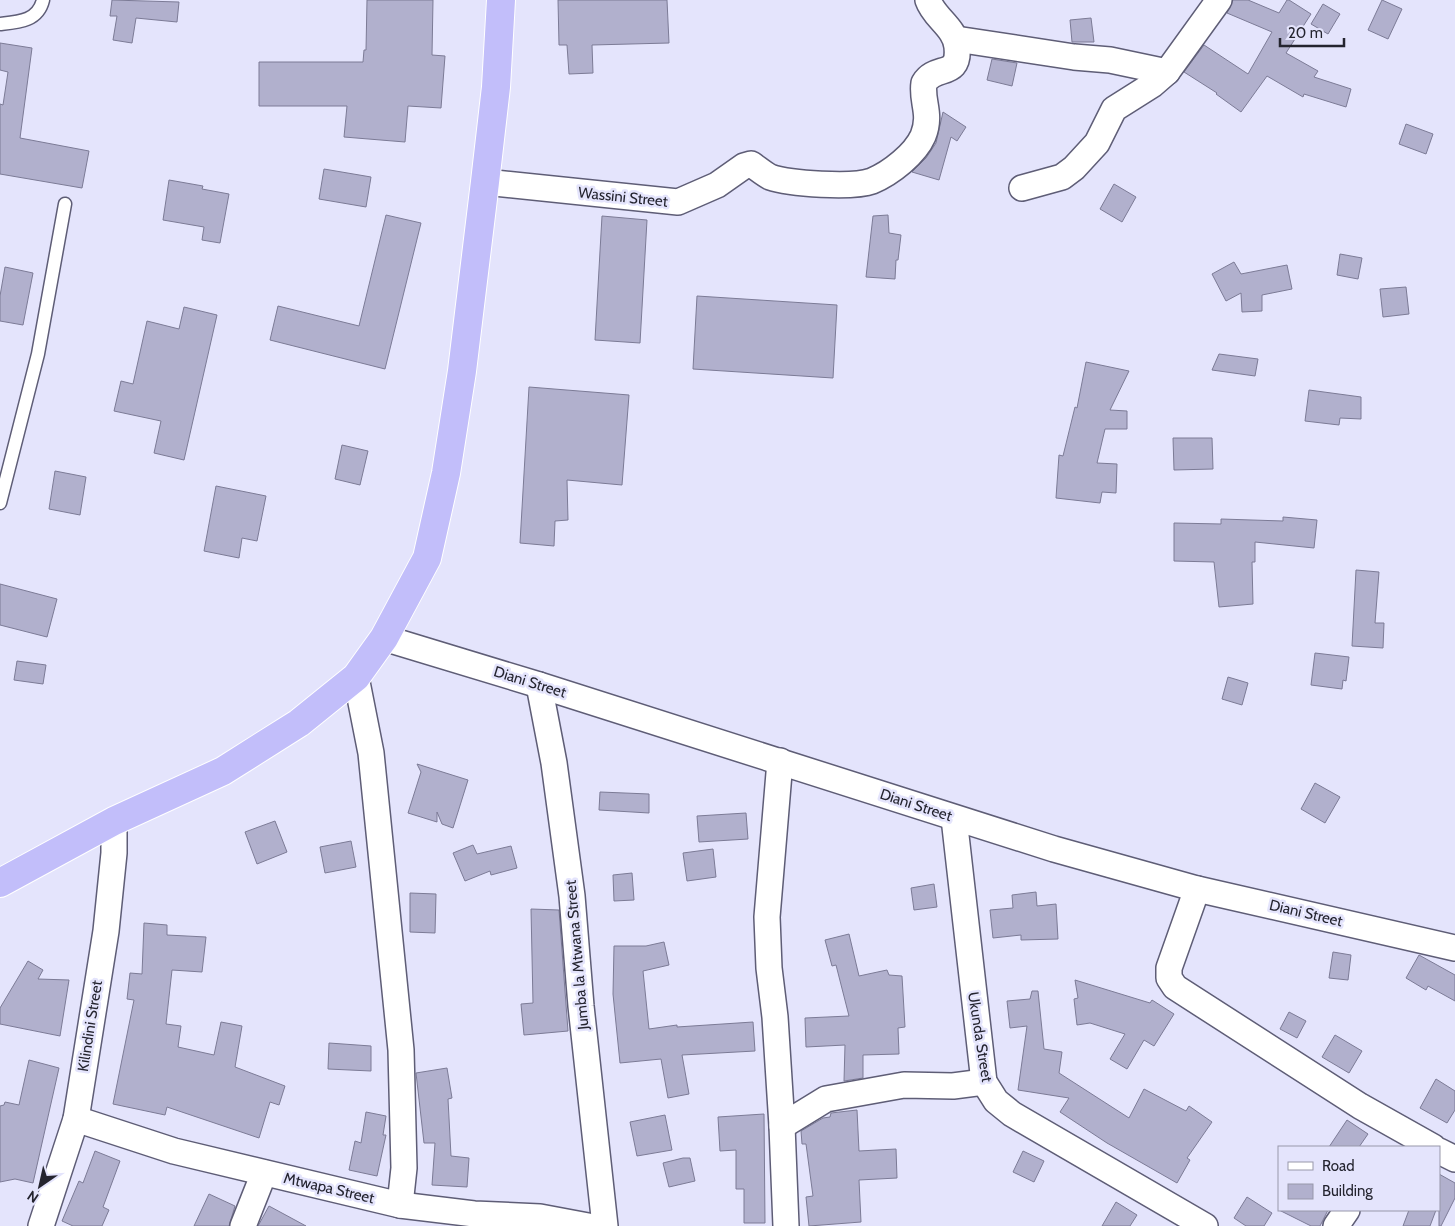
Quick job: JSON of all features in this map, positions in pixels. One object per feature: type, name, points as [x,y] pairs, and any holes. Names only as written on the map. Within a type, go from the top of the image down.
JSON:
[{"type":"highway","points":[[0,883],[114,821],[223,771],[299,723],[356,677],[384,638],[427,558],[446,473],[462,371],[485,182],[496,87],[501,0]]},
{"type":"street","points":[[928,0],[930,7],[956,39],[1074,57],[1110,60],[1167,72]]},
{"type":"street","points":[[1022,188],[1062,177],[1074,168],[1096,143],[1114,109],[1152,85],[1167,72],[1219,0]]},
{"type":"street","name":"Wassini Street","points":[[485,182],[678,202],[717,185],[744,166],[751,164],[769,176],[806,183],[845,185],[871,181],[900,163],[920,142],[924,133],[927,110],[924,83],[929,77],[951,68],[956,63],[958,55],[956,39]]},
{"type":"street","name":"Diani Street","points":[[384,638],[539,685],[1054,849],[1197,889],[1455,948]]},
{"type":"street","points":[[356,677],[371,753],[401,1041],[404,1168],[400,1204]]},
{"type":"street","name":"Jumba la Mtwana Street","points":[[539,685],[554,763],[572,896],[581,1006],[605,1226]]},
{"type":"street","points":[[780,762],[767,917],[768,968],[775,1017],[782,1126],[786,1226]]},
{"type":"street","name":"Ukunda Street","points":[[954,818],[984,1082],[996,1101],[1012,1114],[1204,1226]]},
{"type":"street","name":"Kilindini Street","points":[[41,1226],[76,1119],[106,931],[114,853],[114,821]]},
{"type":"street","points":[[1197,889],[1170,968],[1169,978],[1175,986],[1360,1106],[1431,1146]]},
{"type":"street","points":[[782,1126],[826,1099],[904,1085],[953,1086],[984,1082]]},
{"type":"street","name":"Mtwapa Street","points":[[76,1119],[174,1150],[400,1204],[474,1214],[540,1217],[588,1226]]},
{"type":"street","points":[[1440,1152],[1455,1159]]},
{"type":"street","points":[[243,1226],[264,1172]]},
{"type":"street","points":[[1336,1226],[1347,1211]]},
{"type":"lane","points":[[0,24],[28,20],[37,14],[43,0]]},
{"type":"lane","points":[[0,503],[38,354],[65,204]]},
{"type":"lane","points":[[0,454],[13,458]]},
{"type":"building","points":[[112,0],[179,2],[177,22],[136,18],[132,43],[113,40],[117,16],[110,16]]},
{"type":"building","points":[[367,0],[433,0],[432,55],[445,56],[441,108],[408,106],[405,142],[344,137],[347,106],[259,106],[259,62],[363,62],[364,50],[366,50]]},
{"type":"building","points":[[558,0],[667,0],[669,43],[592,45],[593,73],[569,74],[567,45],[559,45]]},
{"type":"building","points":[[1233,0],[1248,0],[1279,13],[1287,0],[1289,0],[1311,14],[1286,53],[1318,71],[1314,77],[1351,89],[1346,107],[1304,94],[1303,97],[1267,76],[1241,112],[1217,93],[1184,72],[1204,45],[1248,74],[1272,32],[1227,13]]},
{"type":"building","points":[[1382,0],[1402,9],[1388,39],[1368,30]]},
{"type":"building","points":[[1323,4],[1340,14],[1328,34],[1311,24]]},
{"type":"building","points":[[1091,18],[1094,42],[1072,42],[1070,20]]},
{"type":"building","points":[[0,43],[32,48],[20,138],[89,151],[82,188],[0,174],[0,104],[3,105],[8,72],[0,70]]},
{"type":"building","points":[[992,59],[1017,63],[1012,86],[987,80]]},
{"type":"building","points":[[943,112],[966,127],[957,141],[951,137],[939,180],[912,172],[926,158],[936,143]]},
{"type":"building","points":[[1406,124],[1433,134],[1426,154],[1399,144]]},
{"type":"building","points":[[324,169],[371,177],[366,207],[319,199]]},
{"type":"building","points":[[169,180],[203,186],[202,189],[229,194],[220,243],[202,240],[204,227],[163,220]]},
{"type":"building","points":[[1114,184],[1136,197],[1122,222],[1100,209]]},
{"type":"building","points":[[386,215],[421,223],[385,369],[270,340],[278,306],[359,326]]},
{"type":"building","points":[[888,215],[889,233],[901,235],[898,260],[896,260],[895,279],[866,277],[873,216]]},
{"type":"building","points":[[602,216],[647,220],[640,343],[595,340]]},
{"type":"building","points":[[1340,254],[1362,258],[1358,279],[1337,275]]},
{"type":"building","points":[[1234,262],[1241,274],[1287,265],[1292,289],[1262,295],[1262,311],[1242,312],[1241,293],[1226,301],[1212,274]]},
{"type":"building","points":[[5,267],[33,273],[23,325],[0,321],[0,296]]},
{"type":"building","points":[[1406,287],[1409,314],[1383,317],[1380,289]]},
{"type":"building","points":[[697,296],[837,305],[833,378],[693,369]]},
{"type":"building","points":[[184,307],[217,315],[184,460],[154,453],[161,421],[114,411],[121,381],[133,384],[147,321],[179,329]]},
{"type":"building","points":[[1219,354],[1258,359],[1255,376],[1212,370]]},
{"type":"building","points":[[1086,362],[1129,371],[1110,410],[1127,411],[1127,429],[1105,429],[1097,463],[1117,464],[1116,493],[1102,492],[1100,503],[1056,498],[1059,455],[1063,456],[1075,407],[1077,408]]},
{"type":"building","points":[[529,387],[629,395],[622,485],[567,480],[568,520],[555,521],[554,546],[520,543]]},
{"type":"building","points":[[1309,390],[1361,397],[1361,419],[1340,418],[1339,425],[1305,421]]},
{"type":"building","points":[[1173,438],[1212,438],[1213,469],[1174,470]]},
{"type":"building","points":[[342,445],[368,451],[360,485],[335,479]]},
{"type":"building","points":[[55,471],[86,477],[80,515],[49,509]]},
{"type":"building","points":[[216,486],[266,496],[257,541],[242,538],[239,558],[204,551]]},
{"type":"building","points":[[1283,517],[1317,520],[1314,548],[1255,542],[1255,562],[1252,562],[1253,604],[1219,607],[1214,562],[1174,561],[1174,523],[1221,524],[1221,519],[1283,521]]},
{"type":"building","points":[[1356,570],[1379,572],[1375,623],[1384,623],[1383,648],[1352,646]]},
{"type":"building","points":[[0,584],[57,599],[47,637],[0,625]]},
{"type":"building","points":[[1315,653],[1349,657],[1346,681],[1343,680],[1342,689],[1311,685]]},
{"type":"building","points":[[17,661],[46,665],[43,684],[14,680]]},
{"type":"building","points":[[1228,677],[1248,683],[1242,705],[1222,699]]},
{"type":"building","points":[[417,764],[468,780],[453,828],[442,824],[437,812],[437,822],[408,813],[421,772]]},
{"type":"building","points":[[1315,783],[1340,797],[1325,823],[1301,809]]},
{"type":"building","points":[[600,792],[649,794],[649,813],[599,810]]},
{"type":"building","points":[[746,813],[748,839],[699,842],[697,816]]},
{"type":"building","points":[[275,821],[287,852],[257,864],[245,832]]},
{"type":"building","points":[[351,841],[356,867],[325,873],[320,847]]},
{"type":"building","points":[[473,845],[477,854],[511,846],[517,868],[491,875],[490,871],[465,881],[453,853]]},
{"type":"building","points":[[713,849],[716,877],[687,881],[683,853]]},
{"type":"building","points":[[632,873],[634,900],[614,901],[613,875]]},
{"type":"building","points":[[934,884],[937,907],[914,910],[911,888]]},
{"type":"building","points":[[1036,892],[1037,906],[1056,904],[1058,939],[1021,940],[1021,935],[993,938],[990,910],[1013,908],[1012,895]]},
{"type":"building","points":[[410,893],[436,894],[435,933],[410,932]]},
{"type":"building","points":[[531,909],[559,910],[568,1031],[524,1035],[521,1004],[533,1003]]},
{"type":"building","points":[[144,923],[167,925],[167,935],[206,937],[202,972],[172,970],[166,1024],[181,1026],[178,1047],[214,1055],[221,1022],[242,1026],[235,1067],[285,1086],[279,1105],[270,1102],[259,1138],[167,1107],[165,1115],[113,1104],[134,1000],[127,999],[130,973],[142,974]]},
{"type":"building","points":[[849,934],[859,976],[887,970],[889,975],[902,976],[905,1027],[898,1028],[899,1054],[863,1055],[863,1078],[844,1081],[845,1045],[806,1047],[805,1018],[849,1016],[836,965],[832,966],[825,940]]},
{"type":"building","points":[[664,942],[669,965],[643,971],[649,1029],[677,1025],[677,1027],[753,1022],[755,1051],[682,1055],[689,1094],[668,1098],[661,1059],[620,1063],[613,994],[614,946],[646,946]]},
{"type":"building","points":[[1333,952],[1351,955],[1348,980],[1329,978]]},
{"type":"building","points":[[1419,955],[1455,975],[1455,1001],[1428,986],[1426,990],[1406,978]]},
{"type":"building","points":[[28,961],[43,970],[38,979],[69,980],[60,1036],[0,1024],[0,1008]]},
{"type":"building","points":[[1075,980],[1150,1003],[1152,1000],[1174,1014],[1154,1046],[1144,1040],[1127,1069],[1110,1059],[1125,1034],[1090,1023],[1077,1025],[1074,999],[1078,998]]},
{"type":"building","points":[[1032,991],[1038,991],[1044,1049],[1062,1052],[1059,1073],[1129,1118],[1144,1089],[1186,1111],[1189,1106],[1212,1122],[1187,1158],[1190,1160],[1177,1183],[1107,1143],[1060,1112],[1069,1098],[1018,1090],[1027,1026],[1010,1028],[1007,1001],[1030,999]]},
{"type":"building","points":[[1289,1012],[1306,1021],[1297,1038],[1280,1029]]},
{"type":"building","points":[[1335,1035],[1362,1051],[1349,1073],[1322,1057]]},
{"type":"building","points":[[329,1043],[371,1046],[371,1071],[328,1069]]},
{"type":"building","points":[[29,1060],[59,1068],[33,1183],[15,1179],[0,1182],[0,1106],[4,1105],[5,1102],[19,1105]]},
{"type":"building","points":[[447,1068],[452,1098],[448,1099],[451,1156],[469,1158],[467,1187],[432,1185],[435,1143],[424,1143],[416,1073]]},
{"type":"building","points":[[1436,1079],[1455,1091],[1455,1110],[1447,1123],[1420,1108]]},
{"type":"building","points":[[857,1110],[859,1151],[896,1149],[897,1178],[859,1180],[861,1222],[809,1226],[806,1197],[813,1196],[806,1144],[802,1144],[801,1131],[823,1118],[830,1117],[831,1113]]},
{"type":"building","points":[[366,1112],[386,1116],[383,1135],[386,1135],[377,1176],[349,1170],[355,1141],[361,1143]]},
{"type":"building","points":[[764,1114],[765,1223],[744,1223],[744,1189],[736,1189],[736,1150],[720,1151],[718,1117]]},
{"type":"building","points":[[665,1115],[672,1150],[637,1156],[630,1122]]},
{"type":"building","points":[[1347,1120],[1368,1134],[1360,1146],[1330,1146]]},
{"type":"building","points":[[95,1151],[120,1161],[103,1207],[109,1210],[102,1226],[73,1226],[62,1221],[79,1181],[83,1183]]},
{"type":"building","points":[[1023,1151],[1044,1161],[1034,1182],[1013,1172]]},
{"type":"building","points":[[690,1158],[695,1181],[669,1187],[663,1163]]},
{"type":"building","points":[[1440,1175],[1455,1183],[1455,1198],[1441,1226],[1439,1226]]},
{"type":"building","points":[[209,1194],[235,1206],[229,1226],[194,1226]]},
{"type":"building","points":[[1247,1197],[1272,1213],[1264,1226],[1246,1226],[1234,1218]]},
{"type":"building","points":[[1116,1202],[1137,1215],[1130,1226],[1102,1226]]},
{"type":"building","points":[[269,1206],[306,1226],[258,1226]]},
{"type":"building","points":[[1281,1211],[1328,1211],[1320,1226],[1311,1226]]},
{"type":"building","points":[[1409,1211],[1436,1211],[1430,1226],[1403,1226]]}]
